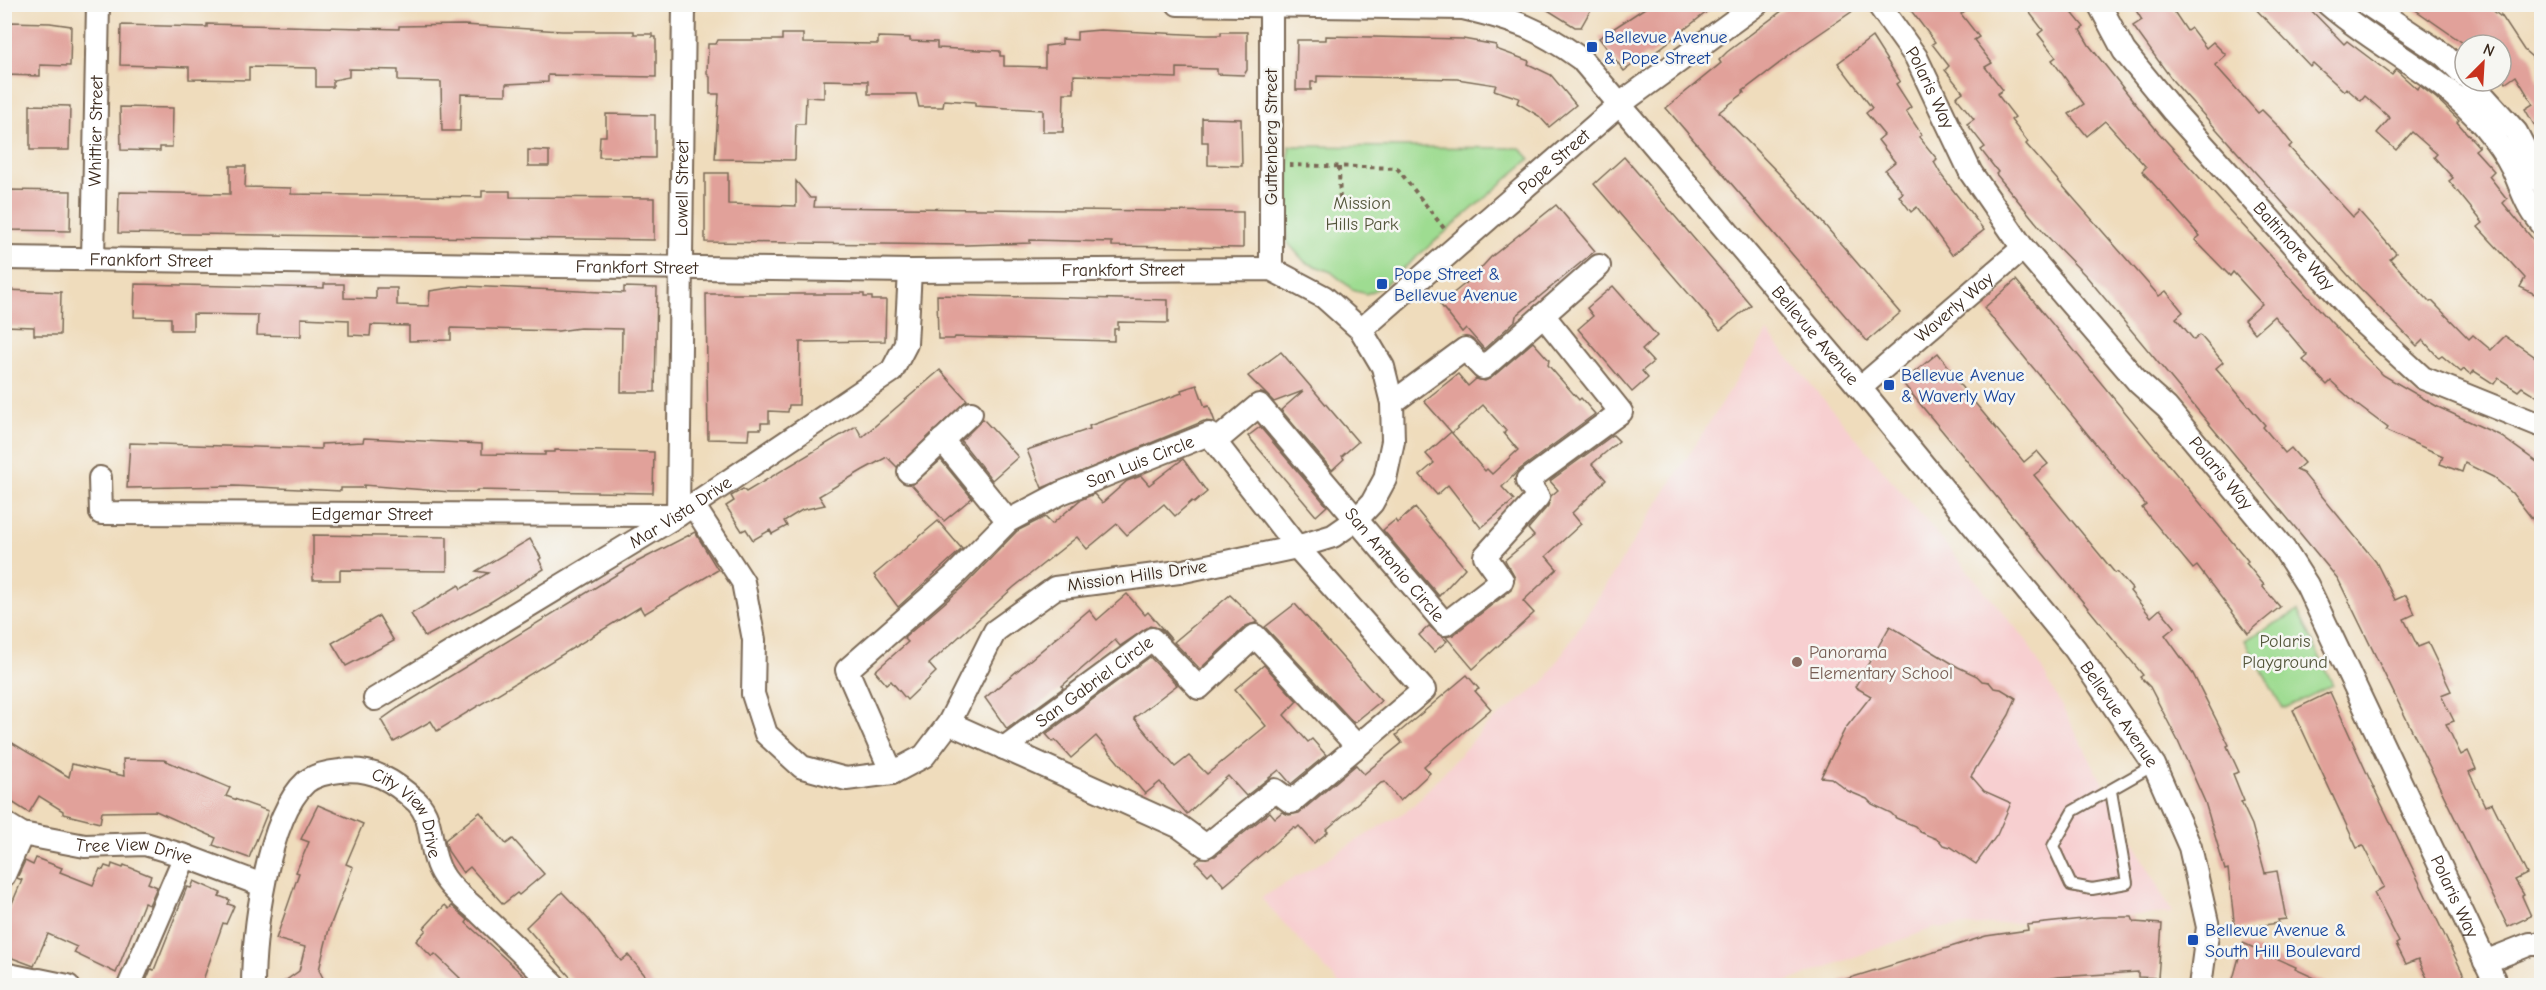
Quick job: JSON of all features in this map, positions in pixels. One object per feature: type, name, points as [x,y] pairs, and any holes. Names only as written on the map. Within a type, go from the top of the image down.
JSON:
[{"type":"street","name":"Whittier Street","points":[[93,259],[98,4]]},
{"type":"street","name":"Lowell Street","points":[[684,4],[680,267],[686,510]]},
{"type":"street","name":"Bellevue Avenue","points":[[1178,4],[1463,8],[1509,18],[1547,34],[1581,59],[1860,388],[2075,649],[2154,765],[2190,847],[2208,927],[2200,986]]},
{"type":"street","name":"Pope Street","points":[[1361,330],[1620,104],[1757,4]]},
{"type":"street","name":"Polaris Way","points":[[1878,4],[1916,57],[1971,173],[2023,248],[2139,383],[2167,408],[2290,558],[2312,596],[2497,986]]},
{"type":"street","name":"Baltimore Way","points":[[2099,4],[2124,51],[2173,111],[2362,323],[2423,378],[2541,426]]},
{"type":"street","points":[[2328,4],[2350,23],[2402,55],[2443,85],[2483,125],[2512,166],[2527,207],[2541,224]]},
{"type":"street","points":[[2367,4],[2444,55],[2453,64]]},
{"type":"street","name":"Guttenberg Street","points":[[1271,5],[1271,269]]},
{"type":"street","points":[[2481,93],[2516,132],[2541,183]]},
{"type":"street","name":"Waverly Way","points":[[1860,388],[2023,248]]},
{"type":"street","name":"Frankfort Street","points":[[4,258],[910,271],[1271,269]]},
{"type":"street","points":[[1392,403],[1465,349],[1483,368],[1599,266]]},
{"type":"street","name":"Mission Hills Drive","points":[[686,510],[742,582],[754,640],[753,694],[766,734],[802,767],[846,779],[892,773],[924,756],[949,723],[995,631],[1055,588],[1179,572],[1297,547],[1333,536],[1356,520],[1372,503],[1385,479],[1393,441],[1392,403],[1383,367],[1361,330],[1324,297],[1271,269]]},
{"type":"street","name":"Mar Vista Drive","points":[[375,699],[686,510],[892,371],[906,344],[910,271]]},
{"type":"street","name":"San Antonio Circle","points":[[1215,442],[1259,405],[1445,624],[1502,580],[1485,556],[1538,497],[1527,481],[1621,412],[1543,315]]},
{"type":"street","points":[[909,472],[970,413]]},
{"type":"street","name":"San Luis Circle","points":[[892,773],[847,670],[955,575],[1008,521],[1061,494],[1209,434],[1297,547]]},
{"type":"street","points":[[942,441],[1008,521]]},
{"type":"street","name":"Edgemar Street","points":[[100,478],[101,513],[686,510]]},
{"type":"street","points":[[949,723],[1180,827],[1206,846],[1275,790],[1291,802],[1424,690],[1297,547]]},
{"type":"street","name":"San Gabriel Circle","points":[[1004,748],[1152,639],[1199,688],[1255,636],[1356,745]]},
{"type":"street","name":"City View Drive","points":[[254,986],[253,956],[262,885],[284,812],[307,781],[320,775],[348,770],[366,770],[380,774],[419,804],[427,816],[431,850],[445,879],[555,986]]},
{"type":"street","points":[[4,875],[13,829]]},
{"type":"street","name":"Tree View Drive","points":[[13,829],[85,846],[145,844],[185,856],[262,885]]},
{"type":"street","points":[[129,986],[185,856]]},
{"type":"street","points":[[2485,962],[2530,944],[2541,944]]},
{"type":"street","points":[[4,974],[68,986]]},
{"type":"lane","points":[[2111,791],[2127,883],[2091,889],[2071,885],[2053,846],[2073,811],[2154,765]]},
{"type":"path","points":[[1270,165],[1397,168],[1458,246]]},
{"type":"path","points":[[1339,167],[1340,204]]},
{"type":"shaded area","name":"Panorama Elementary School","points":[[1767,332],[2027,641],[2172,913],[1934,928],[1778,985],[1341,986],[1261,898],[1411,808],[1486,726],[1544,682]]},
{"type":"green space","name":"Mission Hills Park","points":[[1289,146],[1520,148],[1530,159],[1383,286],[1366,294],[1352,289],[1331,272],[1305,262],[1287,242]]},
{"type":"green space","name":"Polaris Playground","points":[[2298,611],[2333,685],[2283,709],[2245,640]]},
{"type":"building","points":[[1538,4],[1594,4],[1581,27],[1575,27]]},
{"type":"building","points":[[1651,4],[1717,4],[1649,57],[1646,55],[1624,71],[1599,38]]},
{"type":"building","points":[[1791,4],[1863,4],[1806,43],[1719,112],[1792,187],[1900,313],[1867,341],[1666,108],[1721,63],[1719,60],[1727,52]]},
{"type":"building","points":[[1906,4],[1974,4],[1961,14],[1979,37],[1974,40],[1992,63],[1985,67],[2003,90],[1997,94],[2015,117],[2011,120],[2028,142],[2026,144],[2159,296],[2166,291],[2183,312],[2176,318],[2194,340],[2200,335],[2223,362],[2216,368],[2265,425],[2263,427],[2285,453],[2291,448],[2304,463],[2296,470],[2303,473],[2376,562],[2395,600],[2406,595],[2415,614],[2404,619],[2418,647],[2428,643],[2451,691],[2441,695],[2454,721],[2446,724],[2461,755],[2468,751],[2476,769],[2469,772],[2485,806],[2492,803],[2527,874],[2515,880],[2524,895],[2522,896],[2531,916],[2508,927],[2338,579],[2087,277],[2048,237],[1996,174],[1998,172],[1981,150],[1985,147],[1967,124],[1974,119],[1956,97],[1963,92],[1945,70],[1949,66],[1932,44],[1935,42]]},
{"type":"building","points":[[2023,4],[2065,4],[2084,27],[2080,30],[2089,45],[2158,132],[2331,322],[2383,375],[2438,407],[2499,435],[2541,465],[2541,530],[2512,493],[2493,477],[2465,463],[2462,472],[2440,464],[2443,456],[2386,431],[2388,428],[2356,404],[2331,381],[2327,385],[2303,360],[2308,356],[2274,316],[2255,333],[2244,320],[2262,304],[2233,272],[2230,276],[2195,240],[2200,236],[2142,171],[2146,167],[2105,121],[2087,136],[2069,114],[2084,104],[2052,60],[2056,57],[2038,34],[2043,30]]},
{"type":"building","points":[[2132,4],[2169,4],[2187,31],[2191,28],[2206,48],[2213,42],[2226,55],[2215,65],[2258,113],[2262,110],[2278,126],[2292,144],[2289,147],[2353,217],[2359,211],[2396,253],[2390,259],[2430,302],[2432,301],[2469,339],[2473,335],[2491,350],[2505,336],[2541,361],[2541,399],[2522,387],[2518,391],[2498,378],[2494,384],[2474,371],[2471,375],[2464,369],[2461,372],[2442,356],[2439,358],[2423,340],[2417,346],[2357,285],[2173,81],[2133,26],[2142,20]]},
{"type":"building","points":[[2251,4],[2305,4],[2344,44],[2347,41],[2392,75],[2396,70],[2417,89],[2420,86],[2436,98],[2459,120],[2457,122],[2479,147],[2475,150],[2494,171],[2489,176],[2507,199],[2503,203],[2541,249],[2541,297],[2520,287],[2525,278],[2478,227],[2483,223],[2449,181],[2453,178],[2434,157],[2437,154],[2412,132],[2396,150],[2377,133],[2390,118],[2365,96],[2361,101],[2346,88],[2344,91],[2313,63],[2310,66]]},
{"type":"building","points":[[2407,4],[2485,4],[2501,17],[2501,15],[2513,33],[2453,33],[2453,36]]},
{"type":"building","points":[[8,22],[71,26],[70,66],[40,65],[40,76],[4,75],[4,25],[8,25]]},
{"type":"building","points":[[207,24],[399,29],[399,26],[464,25],[562,31],[634,31],[634,34],[652,34],[652,37],[656,37],[656,77],[548,75],[548,82],[506,84],[506,95],[461,94],[460,131],[442,131],[441,82],[398,81],[398,70],[349,69],[349,77],[333,80],[333,87],[316,87],[316,68],[249,67],[249,80],[189,79],[189,67],[120,65],[121,25],[207,27]]},
{"type":"building","points":[[1100,30],[1206,35],[1221,35],[1221,32],[1247,32],[1247,70],[1244,75],[1217,74],[1217,69],[1177,68],[1177,78],[1074,75],[1074,93],[1064,93],[1063,132],[1043,132],[1043,110],[975,106],[975,102],[944,100],[943,107],[919,107],[916,94],[868,94],[868,81],[824,80],[824,98],[806,97],[805,124],[796,124],[795,160],[715,159],[719,94],[710,94],[710,77],[707,74],[708,44],[716,44],[718,40],[782,40],[782,34],[803,34],[803,43],[878,44],[878,37],[910,38],[910,41],[937,42],[937,48],[1000,51],[1000,56],[1004,56],[1004,66],[1045,67],[1045,46],[1062,44],[1062,39],[1077,40],[1077,32]]},
{"type":"building","points":[[2513,33],[2524,50],[2532,57],[2538,82],[2541,80],[2541,137],[2525,109],[2533,104],[2516,76],[2513,78]]},
{"type":"building","points":[[1326,36],[1463,39],[1496,45],[1496,49],[1529,61],[1528,64],[1551,75],[1576,105],[1549,127],[1539,116],[1517,103],[1519,98],[1494,90],[1496,85],[1457,79],[1317,76],[1317,82],[1311,82],[1311,90],[1296,90],[1297,40],[1326,40]]},
{"type":"building","points":[[1872,37],[1900,81],[1896,84],[1911,107],[1906,111],[1922,135],[1919,137],[1937,159],[1934,162],[1942,176],[1984,230],[1952,255],[1917,207],[1911,212],[1899,196],[1903,193],[1885,170],[1895,162],[1878,140],[1884,135],[1866,113],[1872,108],[1838,63]]},
{"type":"building","points":[[30,105],[70,106],[69,150],[30,150]]},
{"type":"building","points":[[120,107],[173,108],[172,147],[160,147],[160,151],[121,150]]},
{"type":"building","points":[[606,114],[655,115],[655,158],[599,157],[600,136],[606,136]]},
{"type":"building","points":[[1202,118],[1241,119],[1242,166],[1208,165],[1208,142],[1202,142]]},
{"type":"building","points":[[528,150],[549,151],[549,166],[528,166]]},
{"type":"building","points":[[1624,157],[1751,305],[1720,330],[1594,184]]},
{"type":"building","points":[[230,166],[246,166],[245,187],[291,188],[291,194],[482,197],[482,191],[510,191],[510,197],[654,198],[654,240],[118,233],[119,192],[230,194]]},
{"type":"building","points":[[705,173],[728,173],[728,204],[796,206],[796,181],[810,198],[815,198],[814,207],[1243,212],[1243,248],[1112,246],[1112,242],[1030,240],[1030,243],[965,245],[705,242]]},
{"type":"building","points":[[4,190],[71,191],[70,231],[4,230]]},
{"type":"building","points":[[1556,205],[1595,251],[1516,316],[1515,321],[1484,349],[1466,328],[1462,332],[1440,304],[1472,278],[1491,257]]},
{"type":"building","points":[[2016,280],[2248,561],[2246,563],[2264,585],[2262,586],[2280,607],[2248,633],[2197,566],[2193,569],[2142,508],[2146,505],[1984,308]]},
{"type":"building","points":[[135,284],[324,288],[324,284],[344,284],[344,298],[376,299],[376,288],[397,288],[397,305],[429,306],[430,291],[464,286],[624,293],[624,287],[657,288],[655,392],[621,392],[622,329],[580,328],[558,331],[451,328],[451,340],[409,341],[409,326],[371,325],[370,336],[349,335],[349,320],[301,318],[301,336],[257,335],[258,315],[193,314],[193,330],[171,330],[171,318],[134,317]]},
{"type":"building","points":[[1613,286],[1657,336],[1642,350],[1653,362],[1642,371],[1648,378],[1632,392],[1578,329],[1593,316],[1587,308]]},
{"type":"building","points":[[4,290],[61,292],[60,335],[34,335],[34,327],[4,326]]},
{"type":"building","points":[[706,294],[864,294],[864,297],[872,297],[872,300],[886,300],[885,341],[800,342],[799,405],[789,405],[788,412],[769,411],[769,423],[761,423],[761,429],[749,429],[748,440],[708,439]]},
{"type":"building","points":[[937,295],[1168,300],[1168,323],[1118,322],[1118,329],[1114,329],[1114,341],[955,337],[954,339],[938,339]]},
{"type":"building","points":[[1533,342],[1549,360],[1548,365],[1579,400],[1581,398],[1595,414],[1519,470],[1502,487],[1514,500],[1481,528],[1448,485],[1437,495],[1420,475],[1434,463],[1426,454],[1451,432],[1485,471],[1487,469],[1492,474],[1518,450],[1504,433],[1506,431],[1483,405],[1452,433],[1424,401],[1458,374],[1468,386],[1476,379],[1485,381],[1491,378]]},
{"type":"building","points":[[1281,352],[1358,442],[1342,456],[1344,459],[1332,470],[1281,410],[1303,391],[1274,402],[1248,376]]},
{"type":"building","points":[[1938,353],[1952,371],[1950,373],[2024,462],[2037,451],[2048,464],[2034,475],[2115,573],[2117,572],[2132,589],[2130,591],[2151,617],[2160,609],[2175,627],[2165,635],[2193,674],[2229,745],[2227,746],[2239,772],[2233,774],[2244,801],[2241,802],[2252,825],[2265,873],[2277,871],[2286,919],[2278,920],[2279,923],[2235,929],[2228,869],[2225,870],[2205,802],[2177,739],[2150,687],[2140,677],[2143,675],[1902,382]]},
{"type":"building","points":[[940,370],[967,400],[897,467],[887,457],[819,496],[825,505],[802,510],[784,521],[787,526],[772,534],[770,530],[753,540],[746,529],[742,531],[726,506],[734,501],[731,496],[743,489],[746,492],[856,426],[862,437]]},
{"type":"building","points":[[1197,385],[1205,407],[1209,406],[1215,422],[1204,421],[1042,488],[1027,450],[1090,429],[1089,426],[1182,393],[1181,390]]},
{"type":"building","points":[[983,419],[1018,457],[992,480],[961,441]]},
{"type":"building","points":[[1260,427],[1327,506],[1316,516],[1248,436]]},
{"type":"building","points":[[1613,435],[1619,441],[1592,464],[1606,480],[1572,513],[1581,524],[1546,556],[1557,569],[1523,601],[1534,613],[1473,669],[1446,637],[1453,635],[1511,590],[1515,578],[1505,560],[1534,536],[1528,529],[1548,506],[1551,496],[1558,490],[1550,481]]},
{"type":"building","points":[[364,438],[482,444],[482,454],[545,455],[545,452],[555,452],[555,450],[654,452],[653,493],[477,490],[477,492],[451,492],[364,485],[364,488],[341,488],[341,491],[234,486],[127,488],[130,443],[321,449],[321,444],[363,442]]},
{"type":"building","points":[[1183,459],[1207,492],[1194,503],[1192,501],[1175,516],[1164,504],[1127,535],[1117,524],[1087,549],[1077,537],[1014,587],[929,664],[936,672],[907,700],[891,681],[886,684],[875,671],[908,642],[904,638],[965,585],[1017,531],[1045,517],[1052,524],[1080,500],[1094,494],[1102,503],[1127,481],[1141,476],[1149,485]]},
{"type":"building","points":[[941,460],[972,498],[944,521],[912,485]]},
{"type":"building","points":[[1415,508],[1465,568],[1439,596],[1383,530],[1395,520],[1397,523]]},
{"type":"building","points":[[938,521],[962,549],[898,607],[874,575]]},
{"type":"building","points":[[695,532],[718,570],[644,614],[640,607],[437,731],[431,721],[394,742],[381,720],[398,708],[637,562]]},
{"type":"building","points":[[313,535],[447,537],[447,571],[340,570],[340,580],[313,580]]},
{"type":"building","points":[[530,539],[541,558],[539,560],[544,569],[489,603],[425,637],[411,614],[459,585],[461,589],[488,573],[476,571]]},
{"type":"building","points":[[1127,594],[1145,615],[1148,612],[1172,640],[1161,629],[1150,626],[1120,646],[1115,640],[1062,686],[1063,688],[1007,729],[985,698],[1089,610],[1097,620]]},
{"type":"building","points":[[1230,595],[1258,622],[1246,626],[1200,669],[1174,642]]},
{"type":"building","points":[[1295,604],[1381,701],[1354,723],[1265,627]]},
{"type":"building","points":[[379,616],[394,641],[346,666],[332,643]]},
{"type":"building","points":[[1429,626],[1447,641],[1434,652],[1419,635]]},
{"type":"building","points":[[1890,626],[1982,681],[1989,682],[1994,688],[2001,689],[2016,698],[2009,715],[1971,776],[1984,791],[2011,803],[1997,835],[1976,864],[1951,847],[1943,845],[1939,840],[1920,832],[1915,826],[1848,791],[1831,778],[1821,777],[1845,729],[1871,696],[1855,687]]},
{"type":"building","points":[[1150,657],[1177,685],[1134,718],[1175,767],[1189,756],[1207,774],[1266,726],[1235,689],[1264,665],[1297,701],[1284,715],[1308,742],[1312,739],[1326,755],[1291,784],[1279,770],[1246,796],[1228,776],[1187,814],[1160,782],[1145,794],[1096,736],[1071,758],[1055,740],[1053,742],[1046,734]]},
{"type":"building","points":[[1467,675],[1479,689],[1475,691],[1491,709],[1424,766],[1430,773],[1400,801],[1385,782],[1381,783],[1314,843],[1299,826],[1296,829],[1294,827],[1224,886],[1212,871],[1208,875],[1196,862],[1200,858],[1215,856],[1270,812],[1275,818],[1282,812],[1289,815],[1299,813],[1356,765],[1364,774],[1402,743],[1396,735]]},
{"type":"building","points":[[2330,692],[2469,986],[2442,986],[2440,980],[2430,984],[2418,959],[2406,964],[2396,944],[2399,942],[2374,893],[2384,887],[2363,846],[2357,848],[2293,710]]},
{"type":"building","points":[[4,738],[69,777],[72,764],[124,776],[123,759],[164,760],[230,788],[226,796],[268,811],[249,858],[213,845],[216,838],[156,811],[102,812],[100,823],[63,814],[63,811],[39,796],[29,813],[4,797]]},
{"type":"building","points":[[318,805],[363,824],[346,864],[353,867],[329,929],[319,970],[327,986],[278,986],[299,971],[305,947],[276,939],[299,873],[296,872],[309,842],[301,839]]},
{"type":"building","points":[[480,812],[506,844],[513,839],[544,874],[519,895],[517,893],[503,904],[470,867],[463,873],[448,851],[445,840]]},
{"type":"building","points":[[36,858],[62,868],[60,872],[93,885],[100,869],[103,870],[105,866],[111,868],[112,864],[123,868],[124,865],[151,876],[148,883],[157,887],[149,905],[144,903],[116,973],[74,953],[77,947],[48,934],[34,966],[4,955],[4,922],[22,880],[17,878],[25,861],[33,865]]},
{"type":"building","points":[[194,881],[221,893],[219,896],[230,900],[228,904],[234,906],[226,924],[223,923],[201,986],[144,986],[151,969],[154,970],[187,887],[191,888]]},
{"type":"building","points":[[562,892],[588,919],[621,961],[628,955],[654,986],[578,986],[526,927]]},
{"type":"building","points":[[445,905],[449,909],[452,906],[468,920],[466,923],[535,986],[452,986],[460,978],[435,954],[432,957],[416,941],[426,930],[424,928]]},
{"type":"building","points":[[2101,917],[2132,917],[2134,922],[2162,924],[2158,978],[2138,977],[2138,972],[2057,977],[2012,986],[1840,986],[1840,981],[1986,936],[2028,930],[2027,925]]},
{"type":"building","points":[[2243,943],[2296,967],[2295,969],[2332,986],[2231,986]]},
{"type":"place","name":"Bellevue Avenue & Pope Street","points":[[1592,47]]},
{"type":"place","name":"Pope Street & Bellevue Avenue","points":[[1382,284]]},
{"type":"place","name":"Bellevue Avenue & Waverly Way","points":[[1889,385]]},
{"type":"place","name":"Panorama Elementary School","points":[[1797,662]]},
{"type":"place","name":"Bellevue Avenue & South Hill Boulevard","points":[[2193,940]]}]
